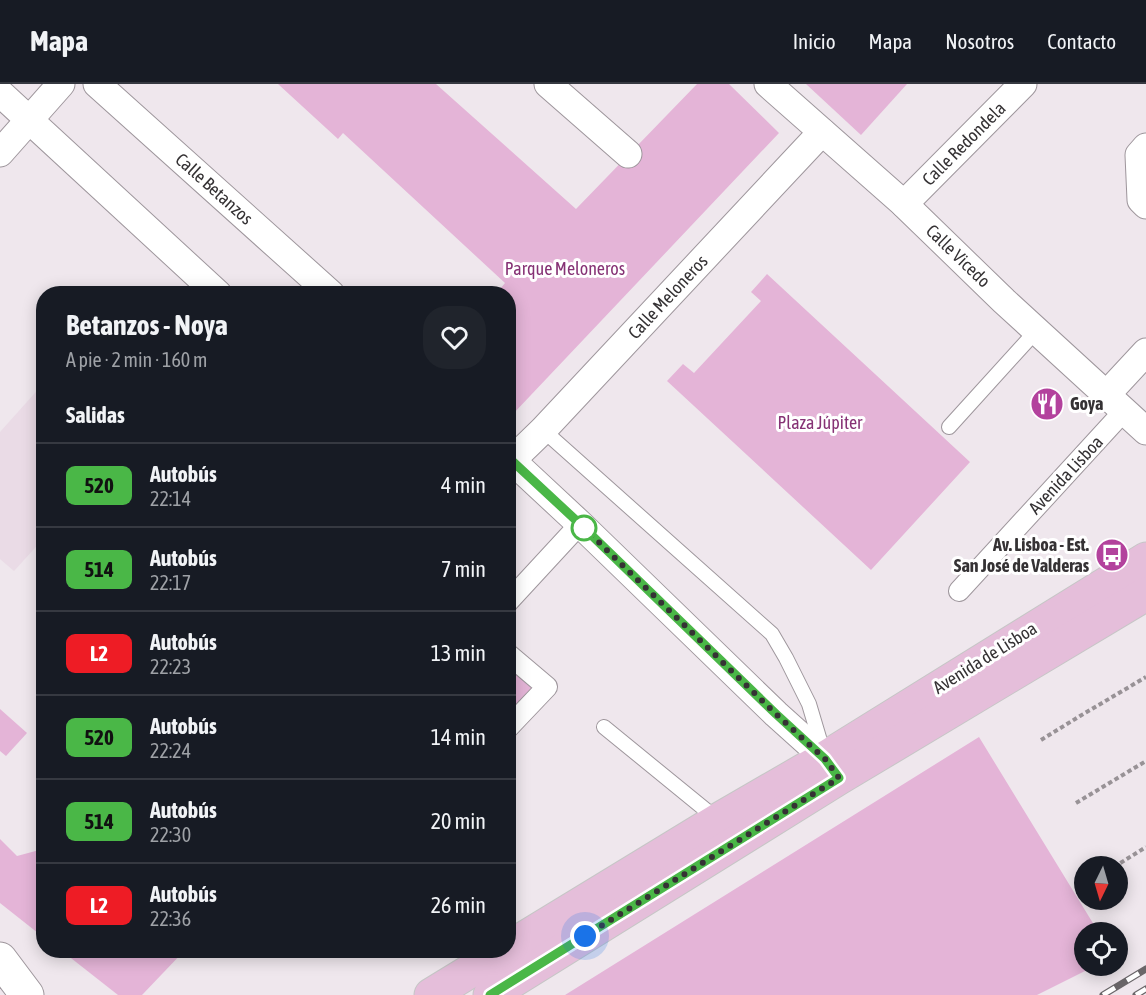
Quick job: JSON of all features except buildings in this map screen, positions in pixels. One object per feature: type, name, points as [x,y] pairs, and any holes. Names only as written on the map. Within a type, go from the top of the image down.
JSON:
[{"type":"main road","name":"Avenida de Lisboa","points":[[490,995],[1146,559]]},
{"type":"main road","name":"Avenida de Lisboa","points":[[516,943],[718,820],[832,768],[1146,594]]},
{"type":"main road","points":[[431,995],[492,958]]},
{"type":"street","points":[[0,153],[61,84]]},
{"type":"street","name":"Calle Betanzos","points":[[97,84],[322,286]]},
{"type":"street","points":[[548,84],[628,154]]},
{"type":"street","name":"Calle Vicedo","points":[[768,84],[904,204],[1004,301],[1146,432]]},
{"type":"street","name":"Calle Redondela","points":[[904,204],[1023,84]]},
{"type":"street","points":[[0,93],[209,286]]},
{"type":"street","name":"Calle Meloneros","points":[[516,454],[543,430],[822,132]]},
{"type":"street","points":[[1146,147],[1139,155],[1141,200],[1146,205]]},
{"type":"street","points":[[1115,403],[1146,352]]},
{"type":"street","name":"Avenida Lisboa","points":[[958,591],[1115,403]]},
{"type":"street","points":[[516,465],[832,768]]},
{"type":"street","points":[[516,593],[580,524]]},
{"type":"street","points":[[516,661],[547,687],[516,720]]},
{"type":"street","points":[[0,959],[27,995]]},
{"type":"lane","points":[[949,427],[1037,330]]},
{"type":"lane","points":[[543,430],[771,634],[809,704],[832,768]]},
{"type":"lane","points":[[604,727],[718,820]]},
{"type":"path","points":[[1041,740],[1146,677]]},
{"type":"path","points":[[1076,803],[1146,761]]},
{"type":"path","points":[[1128,858],[1146,847]]},
{"type":"shaded area","points":[[36,392],[36,547],[14,571],[0,559],[0,432]]},
{"type":"green space","name":"Parque Meloneros","points":[[278,84],[436,84],[576,209],[697,84],[729,84],[779,133],[516,411],[516,286],[503,286],[505,283],[343,133],[338,139]]},
{"type":"green space","points":[[806,84],[907,84],[861,135]]},
{"type":"green space","name":"Plaza Júpiter","points":[[767,274],[970,462],[871,570],[667,381],[683,364],[694,373],[761,301],[751,292]]},
{"type":"green space","points":[[516,661],[548,687],[516,721]]},
{"type":"green space","points":[[0,709],[27,733],[6,756],[0,751]]},
{"type":"green space","points":[[979,737],[1074,892],[1074,910],[1085,910],[1092,922],[1074,922],[1075,976],[1037,995],[565,995]]},
{"type":"green space","points":[[0,839],[17,856],[36,851],[36,931],[0,903]]},
{"type":"green space","points":[[71,958],[177,958],[142,995],[118,995]]},
{"type":"railway","points":[[1103,995],[1146,969]]},
{"type":"railway","points":[[1136,995],[1146,989]]},
{"type":"bus line","name":"520","points":[[490,995],[839,778],[825,759],[516,464]]},
{"type":"place","name":"Goya","points":[[1047,404]]},
{"type":"place","name":"Av. Lisboa - Est. San José de Valderas","points":[[1112,555]]},
{"type":"route","points":[[584,528],[580,524],[825,759],[839,778],[585,936]]}]
